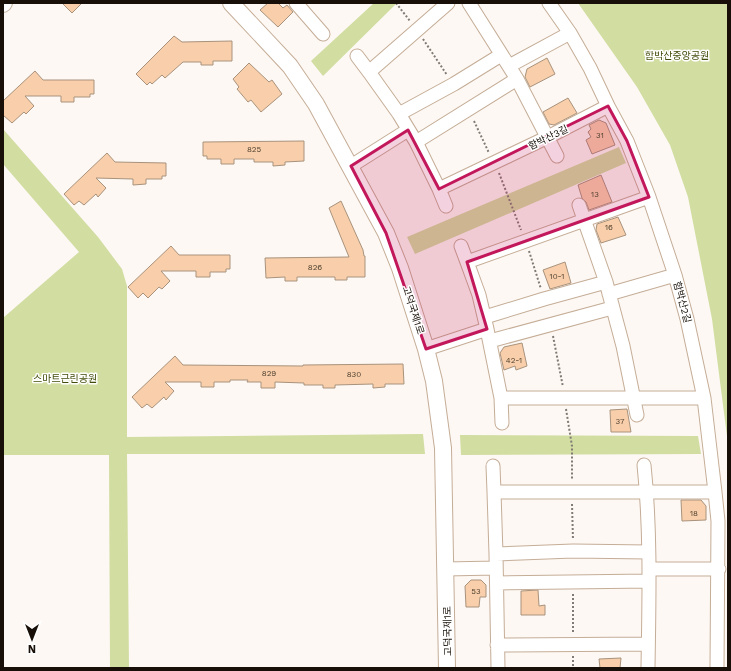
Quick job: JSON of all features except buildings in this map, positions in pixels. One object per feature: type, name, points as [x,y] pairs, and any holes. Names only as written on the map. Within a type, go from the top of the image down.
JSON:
[{"type":"street","name":"고덕국제1로","points":[[231,3],[290,66],[316,104],[386,233],[400,268],[426,349],[434,381],[443,448],[447,668]]},
{"type":"street","points":[[296,3],[323,34]]},
{"type":"street","points":[[369,72],[448,3]]},
{"type":"street","points":[[469,3],[517,79],[557,156]]},
{"type":"street","points":[[549,3],[570,33],[590,68],[608,106]]},
{"type":"street","points":[[399,114],[454,84],[570,33]]},
{"type":"street","points":[[357,56],[399,114],[416,142],[440,189],[446,206]]},
{"type":"street","points":[[416,142],[517,79]]},
{"type":"street","name":"함박산3길","points":[[440,189],[548,137],[608,106]]},
{"type":"street","name":"함박산2길","points":[[608,106],[627,141],[649,197],[675,275],[688,319],[704,398],[718,521],[717,668]]},
{"type":"street","points":[[351,166],[408,130]]},
{"type":"street","points":[[467,262],[649,197]]},
{"type":"street","points":[[579,205],[607,288],[623,346],[638,415]]},
{"type":"street","points":[[461,246],[487,329],[501,398],[502,423]]},
{"type":"street","points":[[487,329],[544,299],[675,275]]},
{"type":"street","points":[[426,349],[487,329],[612,308]]},
{"type":"street","points":[[501,398],[704,398]]},
{"type":"street","points":[[644,465],[647,492],[649,575],[648,668]]},
{"type":"street","points":[[493,466],[498,668]]},
{"type":"street","points":[[494,492],[714,492]]},
{"type":"street","points":[[496,554],[573,551],[648,552]]},
{"type":"street","points":[[445,569],[496,568]]},
{"type":"street","points":[[497,583],[649,575],[718,569]]},
{"type":"street","points":[[498,645],[648,644]]},
{"type":"path","points":[[396,3],[402,10]]},
{"type":"highlighted area","points":[[608,106],[627,141],[649,197],[467,262],[487,329],[426,349],[386,233],[351,166],[408,130],[439,189]]},
{"type":"green space","points":[[374,3],[397,3],[323,76],[311,61]]},
{"type":"green space","name":"함박산중앙공원","points":[[578,3],[728,3],[728,444],[712,319],[688,197],[670,145],[637,87]]},
{"type":"green space","name":"스마트근린공원","points":[[3,129],[98,237],[122,269],[127,286],[127,437],[423,434],[425,454],[127,454],[129,668],[110,668],[109,455],[3,455],[3,318],[79,252],[3,164]]},
{"type":"green space","points":[[619,147],[626,163],[415,254],[407,237]]},
{"type":"green space","points":[[460,435],[698,436],[701,454],[461,455]]}]
